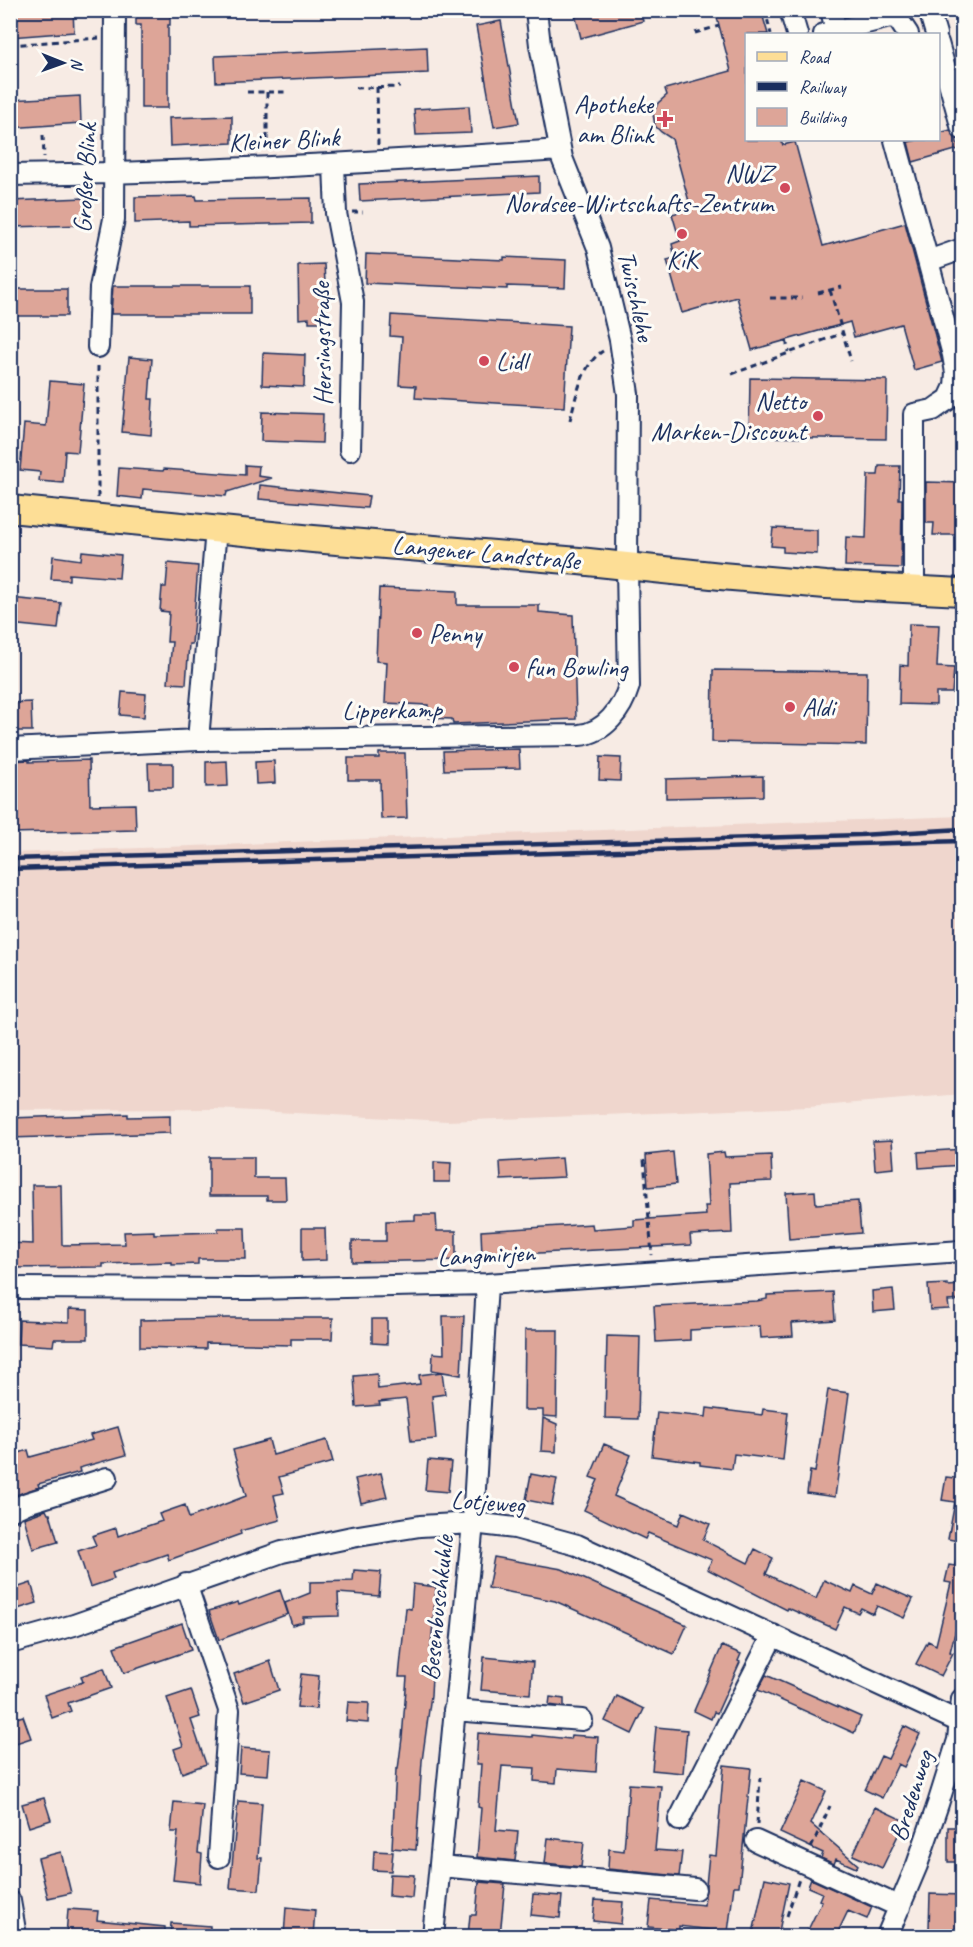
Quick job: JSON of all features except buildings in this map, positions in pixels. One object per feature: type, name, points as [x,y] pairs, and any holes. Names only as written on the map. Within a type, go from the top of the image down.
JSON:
[{"type":"main road","name":"Langener Landstraße","points":[[10,509],[754,579],[963,592]]},
{"type":"street","name":"Großer Blink","points":[[98,347],[100,288],[114,219],[115,10]]},
{"type":"street","name":"Twischlehe","points":[[536,10],[540,45],[560,150],[598,248],[620,340],[628,394],[627,566]]},
{"type":"street","points":[[790,10],[797,33]]},
{"type":"street","points":[[831,10],[830,33],[890,17],[898,19],[907,33]]},
{"type":"street","points":[[929,10],[936,33]]},
{"type":"street","points":[[940,47],[963,129]]},
{"type":"street","points":[[896,141],[956,374],[955,386],[949,399],[933,410],[914,414],[914,590]]},
{"type":"street","name":"Kleiner Blink","points":[[10,175],[116,174],[334,165],[560,150]]},
{"type":"street","name":"Hersingstraße","points":[[334,165],[336,213],[353,302],[350,450]]},
{"type":"street","points":[[928,261],[963,249]]},
{"type":"street","points":[[198,740],[216,529]]},
{"type":"street","name":"Lipperkamp","points":[[10,749],[198,740],[590,734],[609,721],[625,701],[629,686],[627,566]]},
{"type":"street","name":"Langmirjen","points":[[10,1288],[250,1289],[487,1284],[963,1251]]},
{"type":"street","name":"Besenbuschkuhle","points":[[433,1936],[473,1523],[487,1284]]},
{"type":"street","points":[[10,1510],[107,1478]]},
{"type":"street","name":"Lotjeweg","points":[[10,1643],[74,1625],[282,1552],[420,1526],[473,1523],[515,1528],[577,1545],[961,1722]]},
{"type":"street","points":[[186,1584],[229,1710],[219,1857]]},
{"type":"street","points":[[680,1820],[773,1635]]},
{"type":"street","name":"Bredenweg","points":[[887,1936],[917,1865],[938,1804],[958,1740],[963,1699]]},
{"type":"street","points":[[454,1710],[582,1720]]},
{"type":"street","points":[[756,1841],[900,1907]]},
{"type":"street","points":[[440,1866],[695,1889]]},
{"type":"street","points":[[10,1901],[16,1936]]},
{"type":"path","points":[[764,12],[771,33]]},
{"type":"path","points":[[695,33],[719,26]]},
{"type":"path","points":[[10,45],[115,37]]},
{"type":"path","points":[[377,87],[379,162]]},
{"type":"path","points":[[356,88],[400,87]]},
{"type":"path","points":[[247,92],[289,92]]},
{"type":"path","points":[[267,92],[268,168]]},
{"type":"path","points":[[818,293],[842,287]]},
{"type":"path","points":[[830,290],[851,361]]},
{"type":"path","points":[[770,298],[802,298]]},
{"type":"path","points":[[732,374],[843,333]]},
{"type":"path","points":[[570,420],[581,383],[595,356],[620,340]]},
{"type":"path","points":[[786,340],[789,352]]},
{"type":"path","points":[[98,347],[98,517]]},
{"type":"path","points":[[644,1160],[653,1272]]},
{"type":"path","points":[[756,1841],[760,1778]]},
{"type":"path","points":[[787,1916],[804,1863],[830,1806]]},
{"type":"shaded area","points":[[962,816],[962,1094],[809,1107],[447,1121],[216,1109],[11,1110],[11,853]]},
{"type":"railway","points":[[10,859],[860,835],[962,829]]},
{"type":"railway","points":[[10,869],[962,841]]},
{"type":"place","name":"Apotheke am Blink","points":[[665,119]]},
{"type":"place","name":"NWZ Nordsee-Wirtschafts-Zentrum","points":[[785,188]]},
{"type":"place","name":"KiK","points":[[682,234]]},
{"type":"place","name":"Lidl","points":[[484,361]]},
{"type":"place","name":"Netto Marken-Discount","points":[[818,416]]},
{"type":"place","name":"Penny","points":[[417,633]]},
{"type":"place","name":"fun Bowling","points":[[514,667]]},
{"type":"place","name":"Aldi","points":[[790,707]]}]
